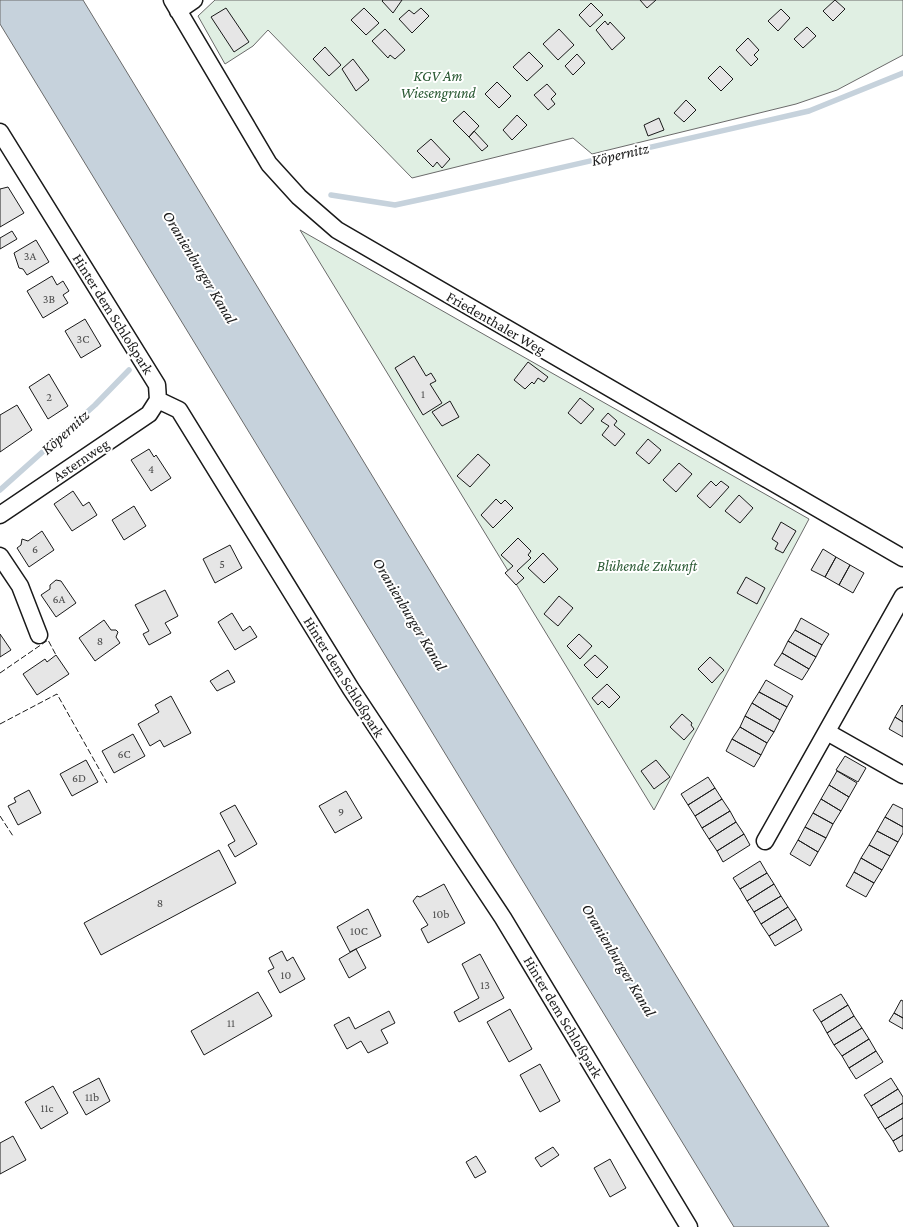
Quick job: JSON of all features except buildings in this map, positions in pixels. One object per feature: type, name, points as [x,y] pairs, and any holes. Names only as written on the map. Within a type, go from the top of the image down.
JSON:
[{"type":"street","points":[[175,6],[194,0]]},
{"type":"street","name":"Friedenthaler Weg","points":[[175,6],[269,164],[299,197],[337,230],[509,332],[903,558]]},
{"type":"street","name":"Hinter dem Schloßpark","points":[[2,138],[157,385],[158,400],[179,410],[351,689],[503,918],[689,1227]]},
{"type":"street","name":"Asternweg","points":[[0,515],[149,414],[158,400]]},
{"type":"street","points":[[0,556],[20,586],[40,635]]},
{"type":"street","points":[[765,841],[903,596]]},
{"type":"street","points":[[827,732],[903,775]]},
{"type":"green space","name":"KGV Am Wiesengrund","points":[[215,0],[903,0],[903,55],[837,90],[796,104],[592,154],[573,138],[412,178],[268,30],[253,46],[225,64],[198,16]]},
{"type":"green space","name":"Blühende Zukunft","points":[[300,230],[809,519],[654,810]]},
{"type":"water","name":"Oranienburger Kanal","points":[[0,0],[83,0],[829,1227],[734,1227],[0,24]]},
{"type":"waterway","name":"Köpernitz","points":[[331,195],[395,205],[809,111],[903,73]]},
{"type":"waterway","name":"Köpernitz","points":[[0,490],[95,405],[129,370]]},
{"type":"fence","points":[[0,673],[48,640],[56,655]]},
{"type":"fence","points":[[0,724],[57,694],[107,783]]},
{"type":"fence","points":[[0,816],[13,836]]}]
